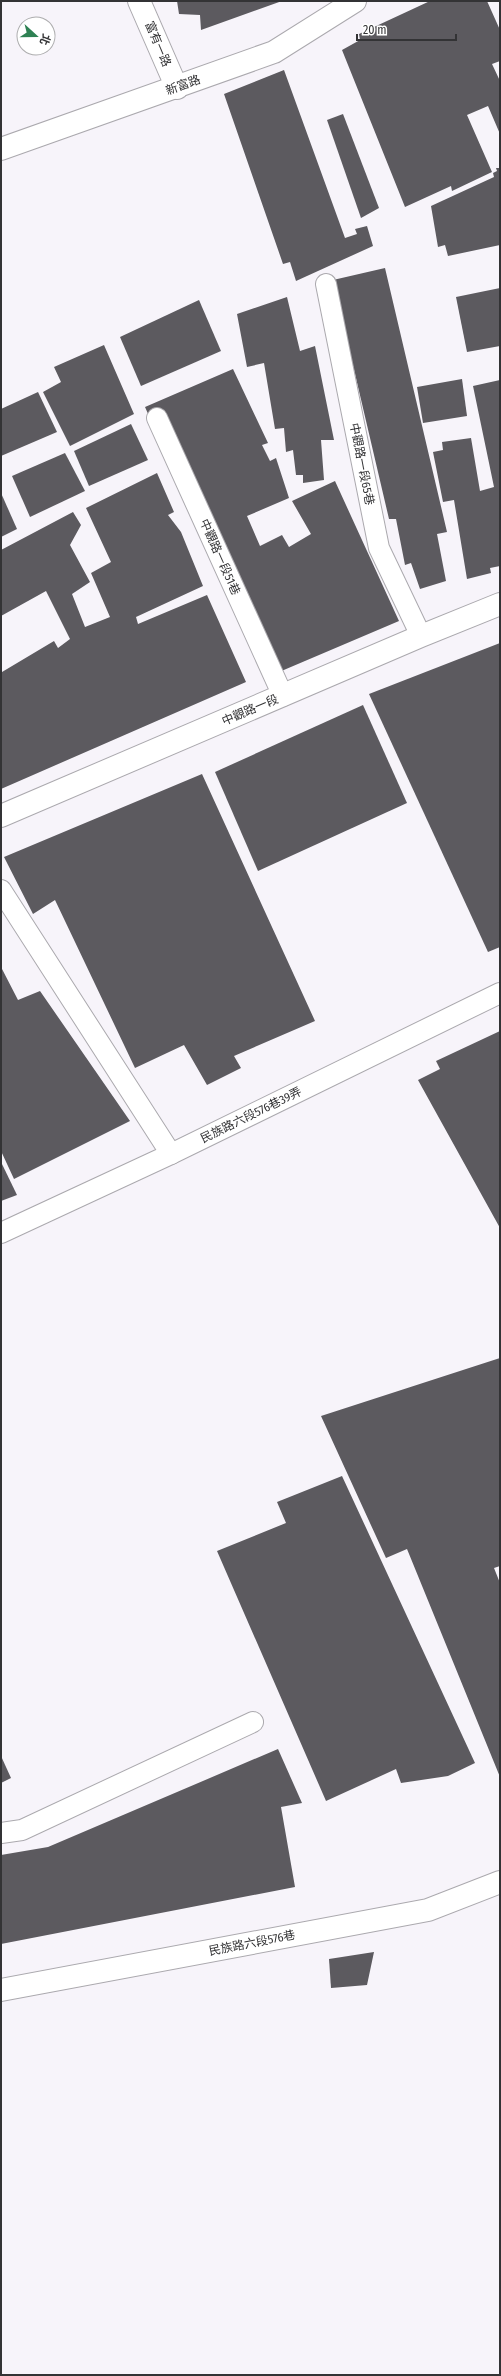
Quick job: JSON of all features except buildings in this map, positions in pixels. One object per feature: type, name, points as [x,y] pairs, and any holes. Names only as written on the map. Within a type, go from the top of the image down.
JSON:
[{"type":"street","name":"富有一路","points":[[139,1],[177,88]]},
{"type":"street","name":"新富路","points":[[1,149],[177,88],[274,52],[354,1]]},
{"type":"street","name":"中觀路一段","points":[[1,816],[421,636],[500,604]]},
{"type":"street","name":"民族路六段576巷","points":[[1,1990],[428,1910],[500,1882]]},
{"type":"lane","name":"中觀路一段65巷","points":[[326,284],[379,548],[421,636]]},
{"type":"lane","name":"中觀路一段51巷","points":[[157,418],[283,696]]},
{"type":"lane","points":[[1,890],[171,1154]]},
{"type":"lane","name":"民族路六段576巷39弄","points":[[1,1234],[171,1154],[500,993]]},
{"type":"lane","points":[[1,1833],[22,1830],[253,1722]]}]
